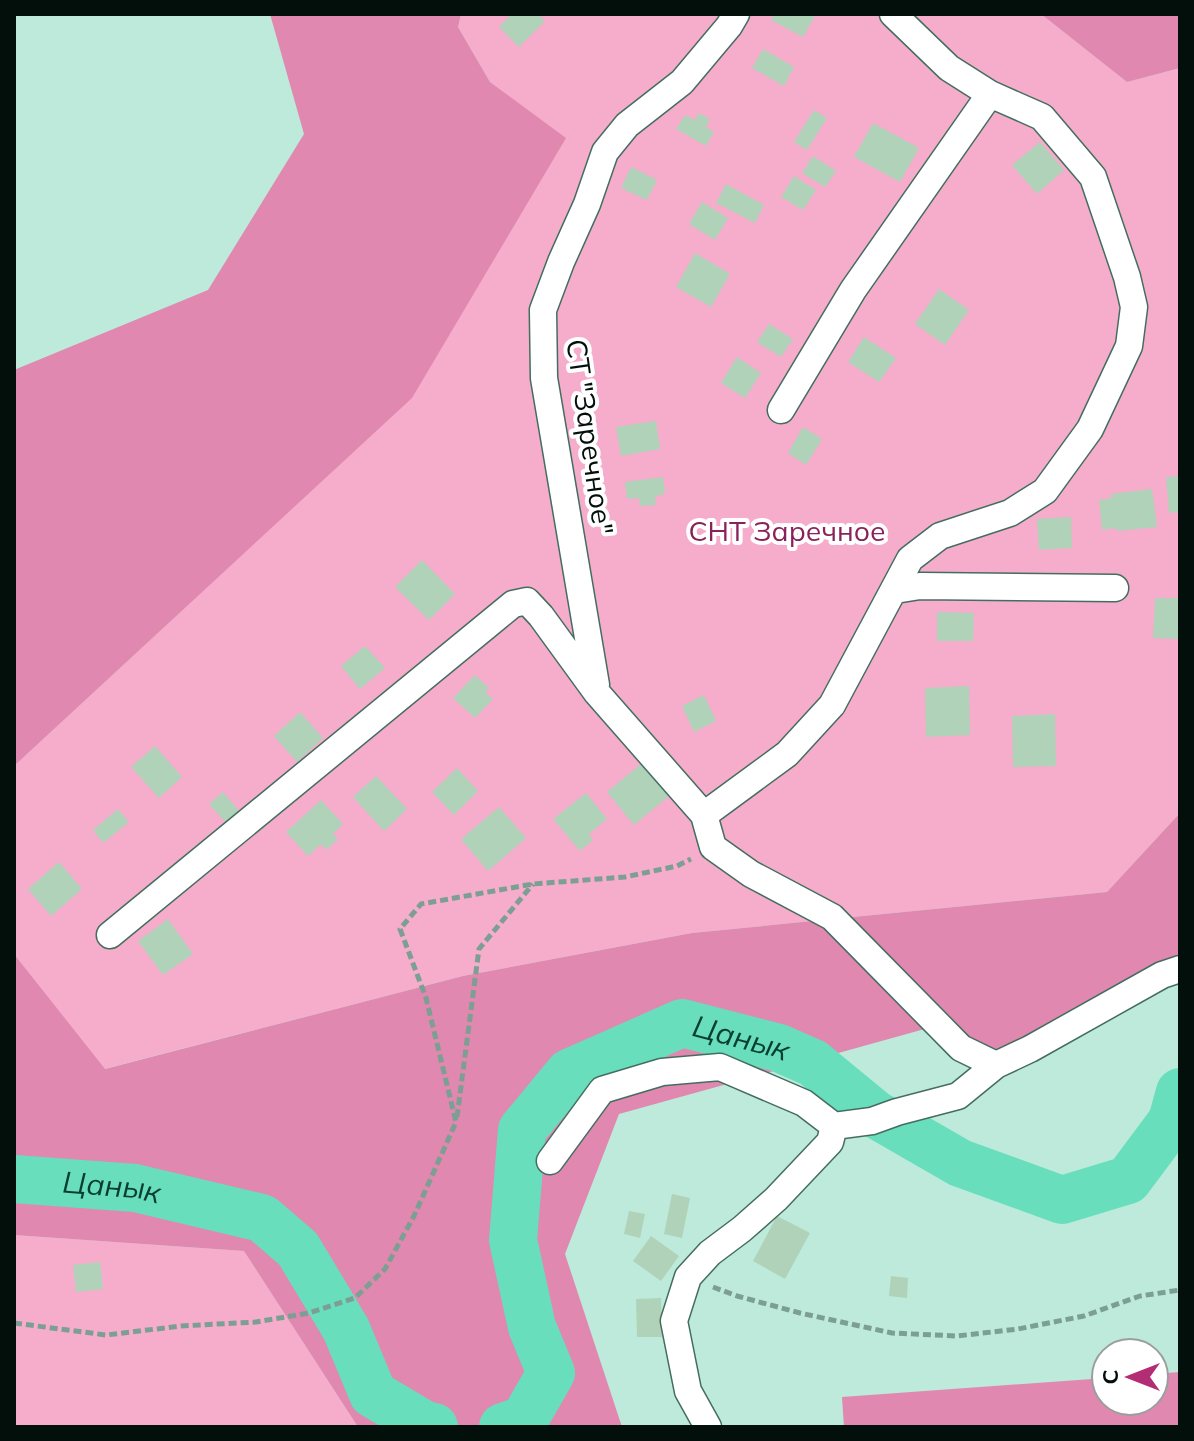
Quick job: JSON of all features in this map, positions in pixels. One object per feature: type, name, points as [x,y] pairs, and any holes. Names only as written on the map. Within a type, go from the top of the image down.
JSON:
[{"type":"lane","name":"СТ \"Заречное\"","points":[[597,693],[544,378],[543,310],[605,152],[627,125],[682,82],[736,14]]},
{"type":"lane","points":[[704,815],[787,754],[832,705],[910,559],[940,536],[1010,513],[1045,491],[1090,429],[1129,346],[1134,307],[1093,177],[1042,117],[990,94],[949,68],[893,14]]},
{"type":"lane","points":[[781,410],[853,290],[990,94]]},
{"type":"lane","points":[[895,590],[920,586],[1115,588]]},
{"type":"lane","points":[[110,935],[513,604],[527,601],[597,693],[704,815],[713,847],[751,874],[832,917],[961,1048],[996,1065]]},
{"type":"lane","points":[[550,1161],[602,1090],[662,1072],[720,1067],[804,1103],[834,1126],[872,1121],[958,1096],[996,1065],[1162,975],[1180,969]]},
{"type":"lane","points":[[708,1427],[688,1391],[674,1321],[688,1277],[710,1253],[785,1190],[830,1142],[834,1126]]},
{"type":"path","points":[[456,1122],[426,998],[400,929],[421,904],[533,884],[625,877],[677,866],[713,847]]},
{"type":"path","points":[[14,1323],[106,1335],[181,1326],[256,1322],[309,1313],[355,1298],[385,1269],[414,1216],[456,1122],[479,949],[533,884]]},
{"type":"path","points":[[688,1277],[737,1296],[800,1313],[892,1333],[957,1336],[1018,1329],[1084,1316],[1140,1296],[1180,1290]]},
{"type":"green space","name":"СНТ Заречное","points":[[461,14],[1041,14],[1127,82],[1180,68],[1180,813],[1107,892],[692,933],[463,976],[104,1069],[14,954],[14,766],[411,398],[565,138],[490,82],[458,27]]},
{"type":"green space","points":[[14,1235],[244,1251],[358,1427],[14,1427]]},
{"type":"shaded area","points":[[270,14],[461,14],[458,27],[490,82],[566,138],[412,398],[14,766],[14,370],[208,290],[304,134]]},
{"type":"shaded area","points":[[1041,14],[1180,14],[1180,68],[1127,82]]},
{"type":"shaded area","points":[[1180,813],[1180,969],[996,1065],[939,1025],[619,1114],[565,1254],[622,1427],[358,1427],[244,1251],[14,1235],[14,954],[105,1069],[463,976],[692,933],[1107,892]]},
{"type":"shaded area","points":[[1180,1372],[1180,1427],[844,1427],[842,1397],[1090,1379],[1090,1417],[1170,1417],[1170,1373]]},
{"type":"building","points":[[512,14],[538,14],[545,21],[519,47],[499,27]]},
{"type":"building","points":[[774,14],[816,14],[803,37],[771,20]]},
{"type":"building","points":[[763,49],[794,67],[784,86],[752,68]]},
{"type":"building","points":[[814,110],[827,118],[807,150],[794,142]]},
{"type":"building","points":[[699,113],[710,119],[706,127],[714,132],[706,146],[676,129],[685,115],[695,120]]},
{"type":"building","points":[[873,123],[919,148],[900,182],[854,157]]},
{"type":"building","points":[[1040,142],[1064,170],[1037,194],[1012,165]]},
{"type":"building","points":[[813,156],[836,171],[825,187],[802,173]]},
{"type":"building","points":[[631,167],[657,180],[647,200],[621,188]]},
{"type":"building","points":[[794,176],[816,190],[803,210],[781,197]]},
{"type":"building","points":[[726,184],[764,205],[755,223],[716,203]]},
{"type":"building","points":[[702,202],[728,218],[715,240],[689,224]]},
{"type":"building","points":[[695,253],[730,274],[711,307],[676,287]]},
{"type":"building","points":[[939,289],[969,310],[945,345],[915,324]]},
{"type":"building","points":[[769,324],[793,339],[781,357],[757,342]]},
{"type":"building","points":[[864,337],[896,358],[879,382],[848,362]]},
{"type":"building","points":[[737,357],[761,373],[745,398],[721,383]]},
{"type":"building","points":[[656,421],[660,449],[621,456],[616,427]]},
{"type":"building","points":[[803,427],[822,439],[806,465],[788,453]]},
{"type":"building","points":[[1180,476],[1180,512],[1169,513],[1166,477]]},
{"type":"building","points":[[663,477],[665,494],[655,496],[656,505],[640,506],[639,498],[627,499],[625,482]]},
{"type":"building","points":[[1152,489],[1157,527],[1102,530],[1099,500],[1112,498],[1111,494]]},
{"type":"building","points":[[1071,517],[1072,548],[1039,550],[1037,519]]},
{"type":"building","points":[[422,560],[455,594],[429,620],[395,587]]},
{"type":"building","points":[[1155,598],[1180,598],[1180,639],[1153,638]]},
{"type":"building","points":[[937,612],[974,613],[973,641],[937,641]]},
{"type":"building","points":[[365,646],[385,668],[360,689],[341,666]]},
{"type":"building","points":[[475,675],[489,688],[485,692],[493,699],[475,718],[453,698]]},
{"type":"building","points":[[969,686],[970,735],[926,737],[925,688]]},
{"type":"building","points":[[704,695],[716,721],[694,732],[682,706]]},
{"type":"building","points":[[300,712],[323,738],[297,762],[274,736]]},
{"type":"building","points":[[1055,714],[1056,766],[1013,767],[1012,716]]},
{"type":"building","points":[[155,746],[182,777],[159,798],[131,767]]},
{"type":"building","points":[[642,763],[669,796],[634,825],[607,792]]},
{"type":"building","points":[[457,768],[478,791],[454,815],[432,792]]},
{"type":"building","points":[[376,776],[407,809],[384,831],[353,797]]},
{"type":"building","points":[[223,792],[240,812],[227,824],[209,804]]},
{"type":"building","points":[[586,793],[607,819],[589,834],[593,840],[580,851],[553,819]]},
{"type":"building","points":[[321,800],[343,824],[333,834],[338,839],[326,850],[321,844],[308,856],[286,832]]},
{"type":"building","points":[[499,807],[526,838],[488,871],[461,839]]},
{"type":"building","points":[[118,809],[129,822],[103,843],[93,830]]},
{"type":"building","points":[[59,862],[82,889],[51,916],[28,889]]},
{"type":"building","points":[[168,919],[193,954],[163,975],[138,941]]},
{"type":"building","points":[[672,1194],[690,1198],[682,1238],[664,1234]]},
{"type":"building","points":[[629,1211],[645,1214],[640,1238],[624,1234]]},
{"type":"building","points":[[777,1216],[810,1233],[785,1279],[753,1261]]},
{"type":"building","points":[[651,1236],[679,1256],[661,1281],[633,1261]]},
{"type":"building","points":[[100,1262],[103,1289],[76,1292],[73,1265]]},
{"type":"building","points":[[891,1276],[908,1278],[907,1298],[889,1296]]},
{"type":"building","points":[[661,1298],[662,1337],[637,1337],[636,1299]]},
{"type":"waterway","name":"Цанык","points":[[503,1427],[524,1420],[551,1373],[532,1327],[513,1240],[522,1130],[569,1073],[682,1023],[779,1048],[813,1063],[875,1114],[960,1163],[1062,1200],[1128,1180],[1172,1121],[1180,1092]]},
{"type":"waterway","name":"Цанык","points":[[14,1179],[135,1188],[262,1218],[298,1249],[346,1329],[373,1394],[425,1425],[434,1427]]}]
